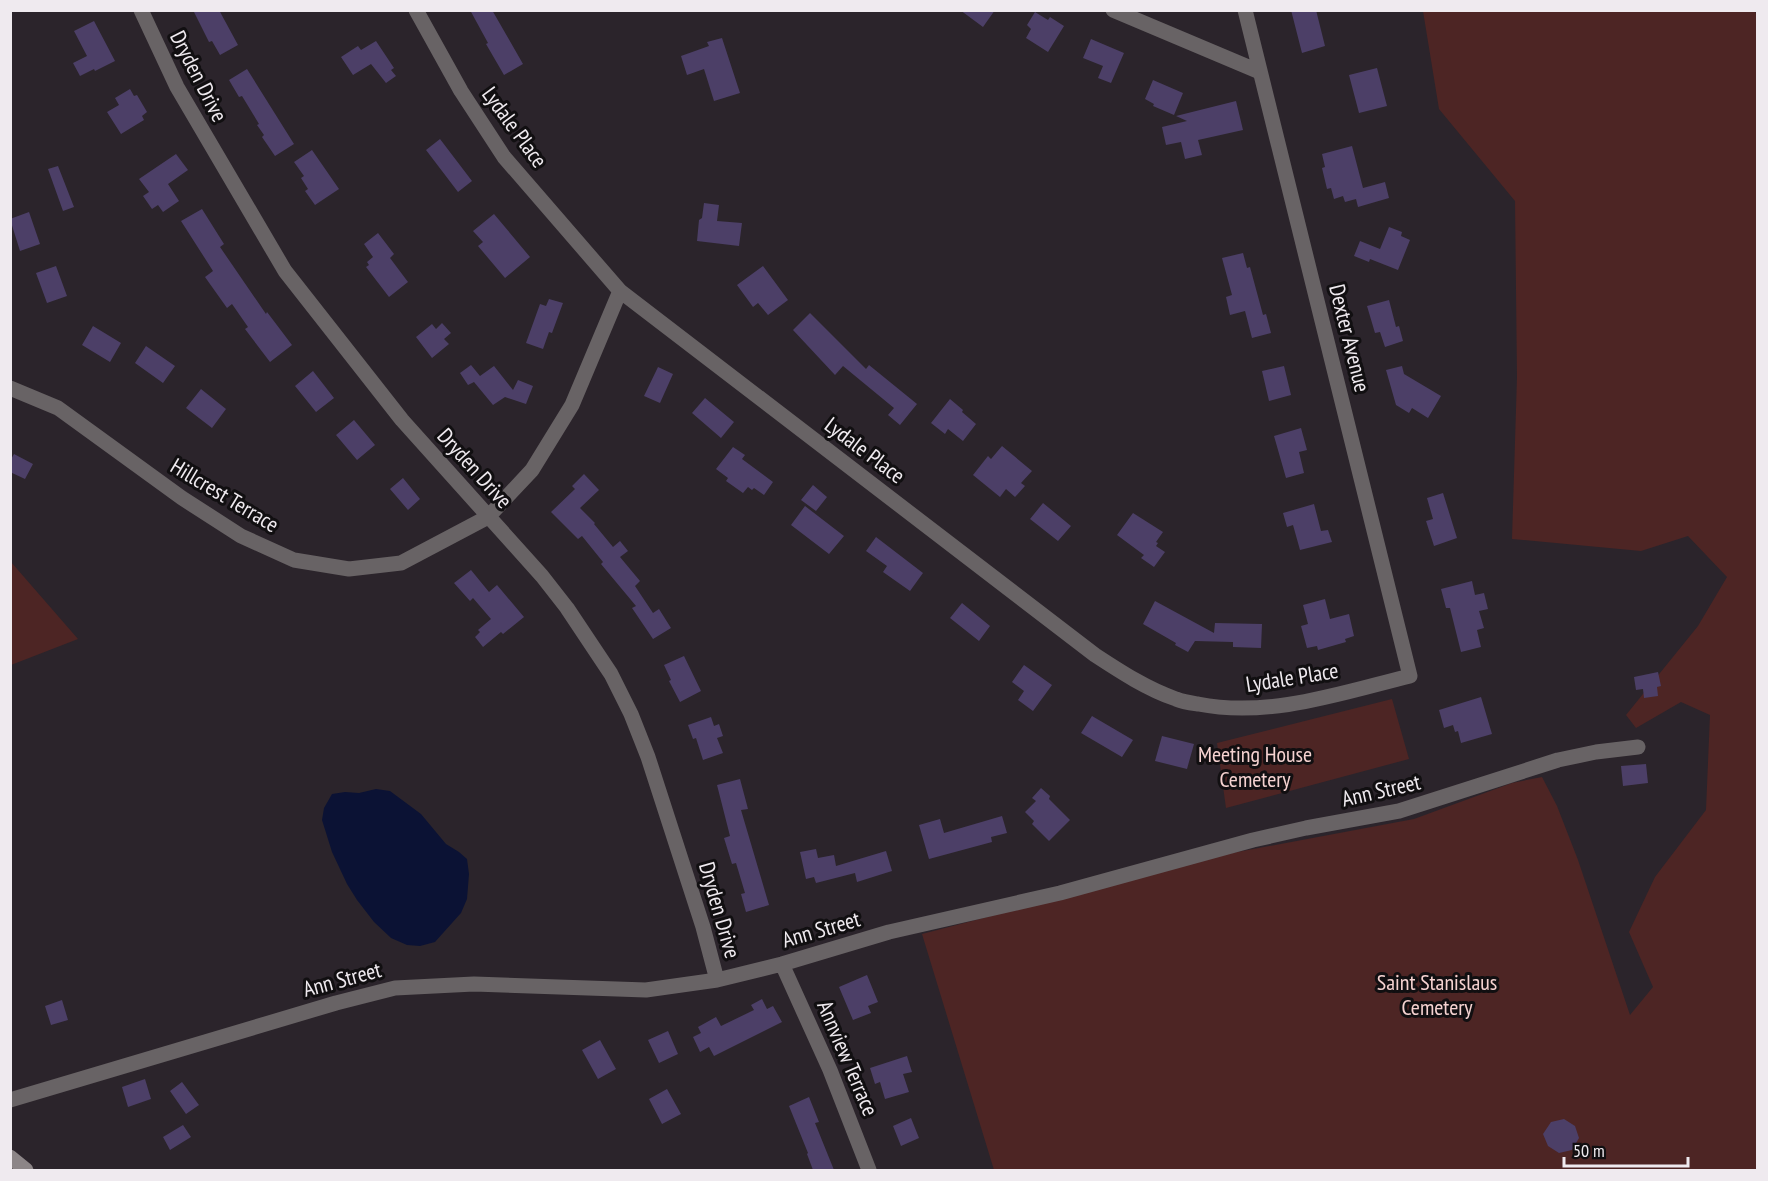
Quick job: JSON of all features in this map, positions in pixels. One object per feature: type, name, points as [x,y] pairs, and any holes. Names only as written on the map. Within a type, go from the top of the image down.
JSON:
[{"type":"main road","points":[[10,1157],[26,1170]]},
{"type":"street","name":"Dryden Drive","points":[[141,10],[177,87],[285,272],[402,420],[542,576],[567,608],[611,674],[631,714],[670,820],[704,927],[717,980]]},
{"type":"street","name":"Lydale Place","points":[[416,10],[461,91],[504,157],[620,291],[1095,655],[1123,674],[1178,700],[1240,709],[1272,708],[1410,676]]},
{"type":"street","points":[[1113,10],[1260,72]]},
{"type":"street","name":"Dexter Avenue","points":[[1245,10],[1410,676]]},
{"type":"street","name":"Hillcrest Terrace","points":[[10,388],[58,408],[182,498],[241,536],[294,560],[349,569],[401,563],[488,517],[532,470],[572,405],[620,291]]},
{"type":"street","name":"Ann Street","points":[[10,1100],[336,1003],[395,988],[474,984],[646,990],[717,980],[782,964],[889,932],[1060,893],[1253,840],[1399,811],[1558,760],[1596,752],[1638,747]]},
{"type":"street","name":"Annview Terrace","points":[[782,964],[830,1070],[869,1170]]},
{"type":"green space","name":"Saint Stanislaus Cemetery","points":[[1423,11],[1755,11],[1758,19],[1757,1170],[994,1170],[922,934],[1232,853],[1414,819],[1512,783],[1542,777],[1557,806],[1578,860],[1630,1015],[1653,987],[1629,932],[1655,877],[1706,810],[1710,715],[1681,702],[1636,728],[1626,715],[1698,626],[1727,577],[1688,536],[1641,551],[1512,539],[1517,377],[1515,201],[1439,109]]},
{"type":"green space","points":[[11,562],[78,639],[10,665]]},
{"type":"green space","name":"Meeting House Cemetery","points":[[1392,699],[1409,759],[1226,808],[1217,743]]},
{"type":"water","points":[[376,789],[390,791],[421,814],[446,844],[467,859],[469,874],[467,899],[461,913],[435,942],[420,946],[407,945],[391,938],[374,922],[357,900],[332,852],[322,820],[324,808],[332,794],[359,793]]},
{"type":"building","points":[[193,10],[219,10],[238,45],[220,55],[212,41],[209,42]]},
{"type":"building","points":[[470,10],[492,10],[523,64],[504,75]]},
{"type":"building","points":[[960,10],[995,10],[983,27]]},
{"type":"building","points":[[1291,10],[1316,10],[1325,46],[1302,53]]},
{"type":"building","points":[[1035,12],[1048,20],[1050,17],[1064,26],[1048,52],[1026,38],[1031,29],[1027,25]]},
{"type":"building","points":[[94,21],[115,61],[80,76],[73,63],[87,56],[74,31]]},
{"type":"building","points":[[722,38],[740,93],[714,101],[704,69],[687,75],[681,56],[709,46],[707,42]]},
{"type":"building","points":[[1091,39],[1124,53],[1111,83],[1098,78],[1103,66],[1083,58]]},
{"type":"building","points":[[376,41],[394,68],[391,70],[396,76],[386,83],[371,64],[353,75],[341,57],[358,46],[361,50]]},
{"type":"building","points":[[1377,68],[1387,106],[1359,113],[1349,75]]},
{"type":"building","points":[[247,69],[294,144],[275,156],[262,137],[264,135],[257,125],[259,124],[229,80]]},
{"type":"building","points":[[1153,80],[1183,93],[1174,115],[1153,106],[1154,104],[1145,99]]},
{"type":"building","points":[[130,89],[134,96],[137,95],[147,112],[142,116],[144,120],[121,134],[107,112],[119,105],[115,98]]},
{"type":"building","points":[[1236,101],[1243,130],[1198,140],[1202,155],[1185,159],[1181,142],[1166,145],[1162,127],[1187,121],[1176,116]]},
{"type":"building","points":[[440,139],[472,181],[458,192],[426,150]]},
{"type":"building","points":[[1352,146],[1363,188],[1385,182],[1389,198],[1358,207],[1356,199],[1345,202],[1343,196],[1334,199],[1331,188],[1327,189],[1322,168],[1325,167],[1322,154]]},
{"type":"building","points":[[312,150],[339,189],[315,205],[305,191],[308,189],[301,178],[304,176],[294,162]]},
{"type":"building","points":[[176,154],[188,170],[168,184],[179,201],[163,212],[158,205],[152,209],[143,196],[149,192],[139,179]]},
{"type":"building","points":[[58,166],[74,207],[63,211],[48,169]]},
{"type":"building","points":[[704,203],[719,205],[717,221],[742,223],[739,246],[697,241],[699,220],[702,218]]},
{"type":"building","points":[[202,209],[224,244],[220,247],[266,314],[267,312],[292,345],[270,362],[245,329],[248,327],[232,304],[227,308],[205,277],[213,271],[181,221]]},
{"type":"building","points":[[29,212],[40,244],[20,251],[10,219]]},
{"type":"building","points":[[494,214],[530,257],[505,278],[478,246],[483,242],[473,231]]},
{"type":"building","points":[[1389,227],[1402,232],[1401,236],[1410,240],[1398,270],[1370,259],[1369,262],[1354,256],[1360,241],[1380,249]]},
{"type":"building","points":[[378,233],[394,254],[390,258],[408,282],[389,297],[366,267],[369,265],[367,262],[373,257],[364,244]]},
{"type":"building","points":[[1243,253],[1247,268],[1250,267],[1263,315],[1266,314],[1271,333],[1252,338],[1245,311],[1230,315],[1226,297],[1232,295],[1222,258]]},
{"type":"building","points":[[56,266],[67,296],[47,303],[36,273]]},
{"type":"building","points":[[763,266],[788,300],[768,315],[758,303],[753,307],[737,285]]},
{"type":"building","points":[[549,299],[563,303],[552,333],[549,332],[543,349],[526,343],[540,304],[546,306]]},
{"type":"building","points":[[1389,300],[1396,327],[1399,326],[1403,341],[1385,347],[1380,332],[1375,333],[1367,306]]},
{"type":"building","points":[[810,313],[866,369],[869,365],[917,404],[900,425],[888,415],[894,408],[843,366],[835,375],[793,330]]},
{"type":"building","points":[[442,323],[451,333],[444,339],[449,344],[432,358],[416,337],[432,324],[436,329]]},
{"type":"building","points":[[93,326],[121,343],[110,362],[82,345]]},
{"type":"building","points":[[146,346],[175,366],[163,383],[135,363]]},
{"type":"building","points":[[471,365],[480,376],[494,366],[513,390],[518,380],[533,386],[526,404],[505,397],[493,405],[474,382],[468,385],[460,373]]},
{"type":"building","points":[[1284,366],[1291,395],[1269,401],[1262,371]]},
{"type":"building","points":[[1402,366],[1404,374],[1441,396],[1428,418],[1412,408],[1409,413],[1396,405],[1386,370]]},
{"type":"building","points":[[658,367],[673,374],[660,403],[644,396]]},
{"type":"building","points":[[313,371],[334,398],[316,412],[295,386]]},
{"type":"building","points":[[201,389],[226,409],[212,428],[186,408]]},
{"type":"building","points":[[705,398],[734,422],[721,438],[692,413]]},
{"type":"building","points":[[950,399],[976,424],[963,441],[948,429],[945,434],[931,423]]},
{"type":"building","points":[[354,420],[375,445],[357,460],[336,435]]},
{"type":"building","points":[[1301,428],[1307,450],[1299,452],[1304,473],[1286,478],[1274,436]]},
{"type":"building","points":[[1002,446],[1032,471],[1021,483],[1025,486],[1015,497],[1006,489],[1000,497],[973,475],[988,456],[991,459]]},
{"type":"building","points":[[733,447],[745,455],[742,459],[773,482],[764,495],[748,487],[743,493],[726,481],[728,478],[716,469]]},
{"type":"building","points":[[14,454],[33,464],[25,479],[10,472],[10,461]]},
{"type":"building","points":[[584,474],[599,490],[580,508],[613,547],[620,541],[628,551],[620,557],[640,581],[635,586],[653,613],[659,609],[671,628],[653,639],[632,608],[636,606],[601,564],[603,562],[582,536],[578,539],[551,512],[575,489],[572,486]]},
{"type":"building","points":[[403,478],[420,499],[408,510],[390,489]]},
{"type":"building","points":[[813,485],[827,497],[816,511],[801,500]]},
{"type":"building","points":[[1443,493],[1457,538],[1434,546],[1426,521],[1433,519],[1427,498]]},
{"type":"building","points":[[1043,503],[1071,526],[1058,541],[1030,519]]},
{"type":"building","points":[[1314,504],[1321,531],[1328,530],[1332,542],[1300,550],[1293,525],[1287,527],[1283,513]]},
{"type":"building","points":[[805,506],[844,536],[829,554],[791,525]]},
{"type":"building","points":[[1133,513],[1163,532],[1156,546],[1165,552],[1154,567],[1141,558],[1144,555],[1117,535]]},
{"type":"building","points":[[876,537],[923,573],[910,591],[883,572],[887,566],[866,551]]},
{"type":"building","points":[[471,570],[489,592],[497,585],[524,617],[483,647],[475,637],[480,632],[478,630],[491,619],[473,598],[470,601],[454,583]]},
{"type":"building","points":[[1472,581],[1475,595],[1484,593],[1488,609],[1479,611],[1484,628],[1477,630],[1481,647],[1461,652],[1450,608],[1446,608],[1441,589]]},
{"type":"building","points":[[1325,599],[1330,619],[1349,614],[1354,636],[1345,639],[1346,642],[1318,650],[1317,646],[1307,648],[1301,626],[1308,624],[1303,605]]},
{"type":"building","points":[[1155,601],[1214,633],[1215,623],[1262,624],[1261,648],[1233,647],[1233,642],[1195,641],[1188,652],[1143,624]]},
{"type":"building","points":[[962,603],[990,626],[979,641],[950,618]]},
{"type":"building","points":[[684,656],[701,691],[680,702],[664,665]]},
{"type":"building","points":[[1024,665],[1052,685],[1033,711],[1018,700],[1024,691],[1012,682]]},
{"type":"building","points":[[1658,672],[1661,686],[1657,687],[1658,696],[1644,698],[1643,689],[1636,690],[1634,677]]},
{"type":"building","points":[[1481,697],[1492,734],[1461,743],[1458,731],[1455,732],[1453,725],[1444,728],[1439,710]]},
{"type":"building","points":[[1092,716],[1133,740],[1122,757],[1081,733]]},
{"type":"building","points":[[711,717],[714,726],[719,724],[723,736],[717,738],[723,753],[703,760],[696,738],[693,739],[688,725]]},
{"type":"building","points":[[1162,736],[1194,744],[1187,769],[1155,761]]},
{"type":"building","points":[[1646,764],[1648,783],[1623,786],[1621,766]]},
{"type":"building","points":[[740,779],[748,809],[741,810],[769,905],[746,912],[741,894],[745,893],[736,863],[732,864],[724,838],[730,836],[717,785]]},
{"type":"building","points":[[1041,788],[1070,820],[1049,841],[1032,824],[1034,821],[1025,812],[1036,801],[1032,798]]},
{"type":"building","points":[[1002,816],[1007,833],[991,837],[992,842],[929,859],[919,825],[940,819],[944,833]]},
{"type":"building","points":[[816,849],[818,858],[834,855],[836,866],[886,851],[892,871],[857,882],[855,873],[816,883],[814,877],[806,879],[800,852]]},
{"type":"building","points":[[867,975],[878,1002],[868,1006],[871,1013],[853,1020],[839,987]]},
{"type":"building","points":[[762,999],[767,1009],[773,1006],[782,1022],[714,1056],[709,1047],[700,1052],[693,1037],[701,1033],[698,1027],[716,1017],[721,1026],[754,1010],[751,1005]]},
{"type":"building","points":[[62,1000],[68,1020],[51,1025],[45,1006]]},
{"type":"building","points":[[668,1031],[678,1054],[659,1063],[648,1040]]},
{"type":"building","points":[[600,1040],[616,1069],[598,1079],[582,1050]]},
{"type":"building","points":[[907,1056],[912,1072],[903,1074],[909,1092],[885,1099],[880,1082],[875,1084],[870,1068]]},
{"type":"building","points":[[145,1079],[151,1099],[128,1107],[122,1087]]},
{"type":"building","points":[[182,1082],[199,1105],[186,1114],[170,1091]]},
{"type":"building","points":[[667,1089],[681,1114],[662,1124],[649,1099]]},
{"type":"building","points":[[809,1097],[819,1122],[815,1123],[834,1170],[813,1170],[789,1106]]},
{"type":"building","points":[[911,1118],[919,1138],[901,1146],[893,1126]]},
{"type":"building","points":[[1564,1119],[1575,1126],[1579,1138],[1572,1150],[1559,1153],[1548,1146],[1543,1134],[1551,1122]]},
{"type":"building","points":[[183,1125],[191,1137],[170,1150],[163,1137]]}]
